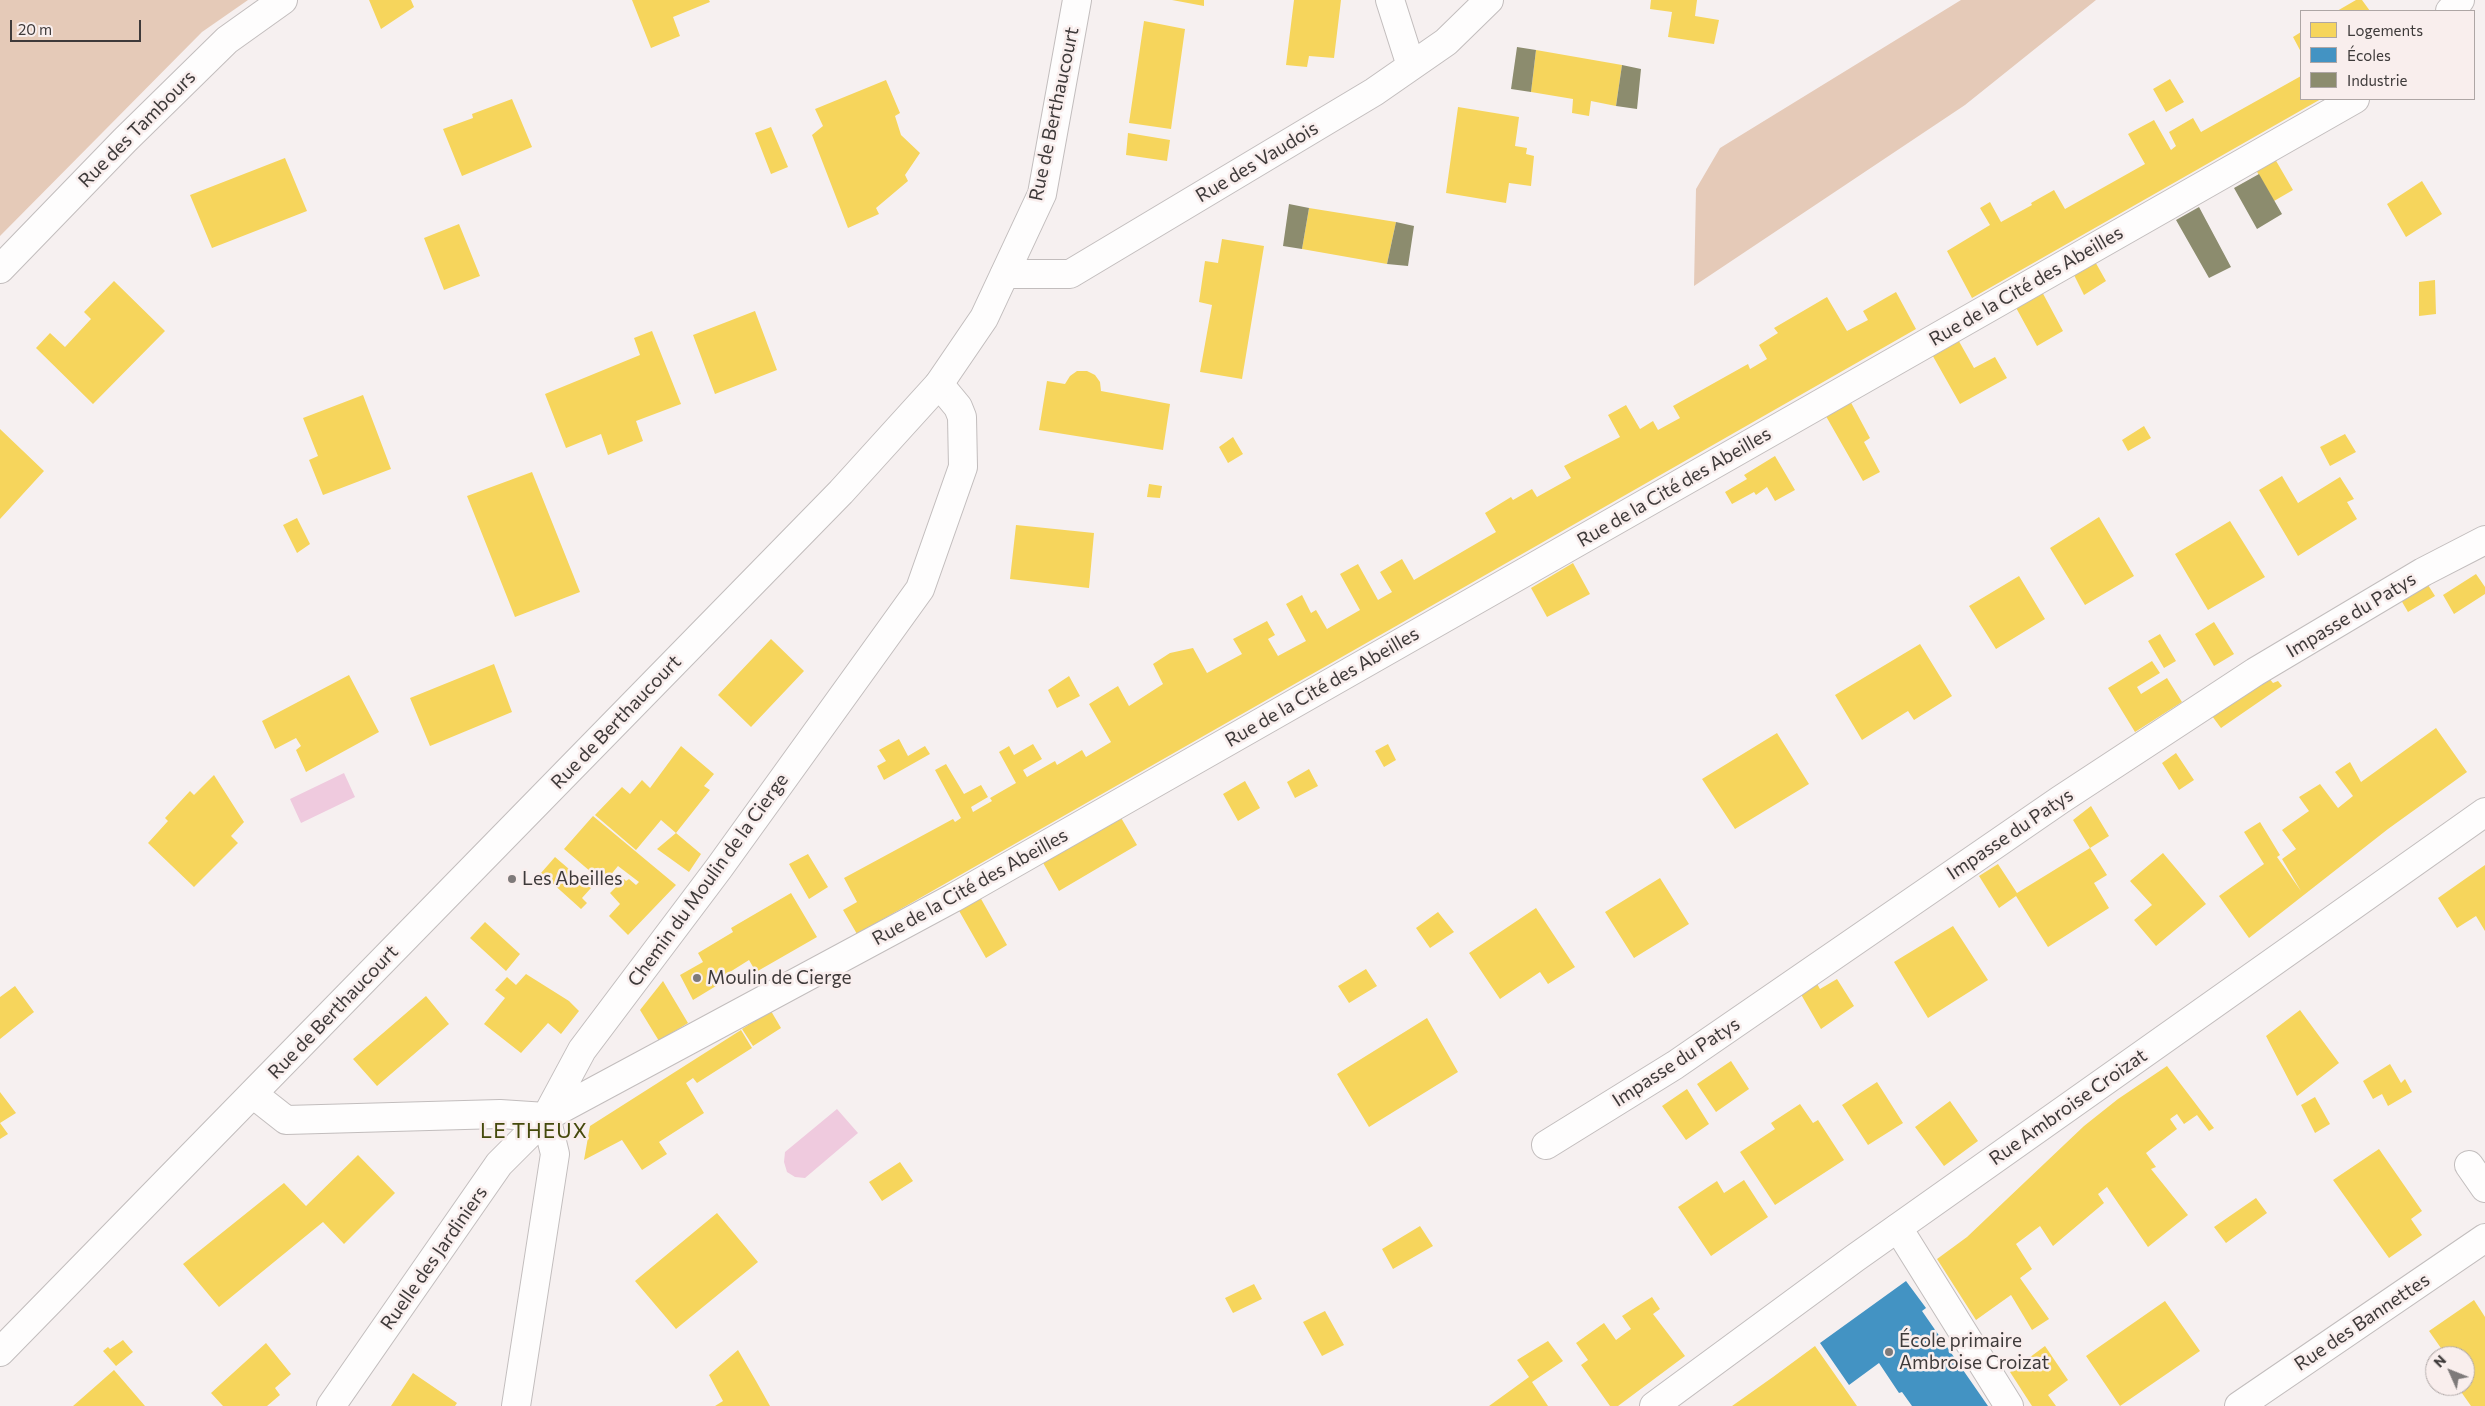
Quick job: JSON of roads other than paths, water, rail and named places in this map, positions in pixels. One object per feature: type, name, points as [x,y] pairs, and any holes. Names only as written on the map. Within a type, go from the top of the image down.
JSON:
[{"type":"street","name":"Rue des Tambours","points":[[0,269],[125,140],[227,40],[283,0]]},
{"type":"street","name":"Rue de Berthaucourt","points":[[0,1352],[841,492],[939,384],[984,318],[1042,194],[1077,0]]},
{"type":"street","points":[[1390,0],[1411,66]]},
{"type":"street","name":"Rue des Vaudois","points":[[1005,274],[1070,274],[1374,92],[1446,42],[1489,0]]},
{"type":"street","points":[[2451,10],[2460,0]]},
{"type":"street","name":"Rue de la Cité des Abeilles","points":[[546,1117],[953,898],[2353,100]]},
{"type":"street","name":"Chemin du Moulin de la Cierge","points":[[546,1117],[582,1050],[718,868],[920,589],[963,467],[962,417],[958,408],[939,384]]},
{"type":"street","name":"Impasse du Patys","points":[[1546,1145],[1674,1065],[2060,800],[2255,672],[2423,572],[2485,540]]},
{"type":"street","name":"Rue Ambroise Croizat","points":[[1654,1406],[1898,1228],[2485,812]]},
{"type":"street","points":[[254,1094],[286,1120],[500,1114],[546,1117],[556,1154],[516,1406]]},
{"type":"street","name":"Ruelle des Jardiniers","points":[[331,1406],[499,1164],[546,1117]]},
{"type":"street","points":[[2469,1165],[2485,1188]]},
{"type":"street","points":[[1898,1228],[2009,1406]]},
{"type":"street","name":"Rue des Bannettes","points":[[2239,1406],[2485,1238]]},
{"type":"place","name":"Les Abeilles","points":[[512,879]]},
{"type":"place","name":"Moulin de Cierge","points":[[697,978]]},
{"type":"place","name":"École primaire Ambroise Croizat","points":[[1889,1352]]},
{"type":"district","name":"LE THEUX","points":[[534,1131]]}]
